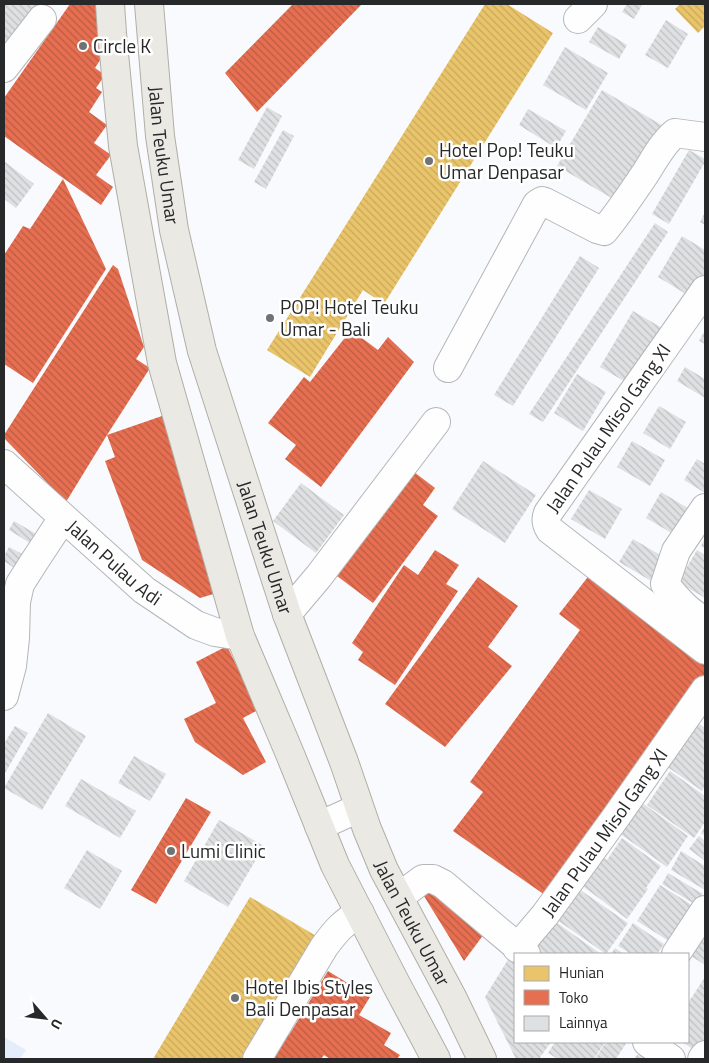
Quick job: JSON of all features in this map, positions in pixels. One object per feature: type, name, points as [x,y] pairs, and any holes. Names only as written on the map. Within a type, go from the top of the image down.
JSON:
[{"type":"main road","name":"Jalan Teuku Umar","points":[[110,4],[123,146],[162,363],[240,636],[335,865],[436,1059]]},
{"type":"main road","name":"Jalan Teuku Umar","points":[[149,4],[160,136],[176,240],[202,351],[287,614],[344,762],[359,808],[384,870],[482,1059]]},
{"type":"street","points":[[4,68],[42,19]]},
{"type":"street","points":[[448,368],[537,204],[542,201],[545,202],[604,231],[670,137],[675,133],[705,137]]},
{"type":"street","name":"Jalan Pulau Misol Gang XI","points":[[705,290],[548,513],[546,519],[546,525],[550,530],[705,650]]},
{"type":"street","points":[[287,614],[319,576],[436,422]]},
{"type":"street","name":"Jalan Pulau Adi","points":[[4,464],[144,590],[196,625],[215,632],[240,636]]},
{"type":"street","points":[[705,508],[676,551],[665,584],[676,599],[705,620]]},
{"type":"street","points":[[4,696],[12,666],[16,602],[20,584],[63,518]]},
{"type":"street","name":"Jalan Pulau Misol Gang XI","points":[[521,951],[705,690]]},
{"type":"street","points":[[319,826],[359,808]]},
{"type":"street","points":[[399,897],[423,879],[433,879],[443,884],[521,951]]},
{"type":"street","points":[[677,953],[705,910]]},
{"type":"street","points":[[257,1059],[324,947],[346,921],[360,913]]},
{"type":"street","points":[[648,1043],[671,1059]]},
{"type":"street","points":[[702,1059],[705,1055]]},
{"type":"shaded area","points":[[4,1037],[26,1050],[20,1059],[4,1059]]},
{"type":"building: Hunian","name":"Hotel Pop! Teuku Umar Denpasar","points":[[485,4],[507,4],[553,33],[384,304],[363,290],[310,377],[267,350]]},
{"type":"building: Hunian","points":[[680,4],[705,4],[705,26],[698,33],[675,9]]},
{"type":"building: Hunian","name":"Hotel Ibis Styles Bali Denpasar","points":[[250,897],[318,937],[244,1059],[153,1059]]},
{"type":"building: Toko","points":[[70,4],[105,4],[102,57],[95,68],[105,75],[96,88],[102,92],[89,112],[107,125],[94,143],[111,155],[96,175],[113,187],[101,205],[4,136],[4,98]]},
{"type":"building: Toko","points":[[293,4],[362,4],[257,112],[225,73]]},
{"type":"building: Toko","points":[[63,179],[106,269],[33,383],[4,364],[4,255],[23,226],[30,229]]},
{"type":"building: Toko","points":[[113,265],[118,269],[144,347],[136,359],[150,368],[66,502],[4,438],[4,435]]},
{"type":"building: Toko","points":[[351,330],[378,350],[388,337],[414,362],[321,487],[285,459],[296,445],[268,423],[304,377],[310,382]]},
{"type":"building: Toko","points":[[162,416],[217,593],[200,598],[142,560],[105,461],[115,457],[107,435]]},
{"type":"building: Toko","points":[[410,469],[435,488],[423,505],[438,516],[373,603],[333,573]]},
{"type":"building: Toko","points":[[435,550],[459,565],[446,584],[458,591],[395,685],[358,660],[363,652],[352,643],[404,565],[418,575]]},
{"type":"building: Toko","points":[[591,573],[705,661],[705,685],[552,900],[453,831],[483,792],[470,782],[580,630],[559,614]]},
{"type":"building: Toko","points":[[478,577],[518,606],[488,647],[512,666],[445,747],[385,704]]},
{"type":"building: Toko","points":[[227,646],[258,710],[243,718],[266,762],[243,775],[195,742],[184,719],[216,703],[196,662]]},
{"type":"building: Toko","name":"Lumi Clinic","points":[[186,798],[211,812],[156,904],[131,890]]},
{"type":"building: Toko","points":[[429,892],[487,930],[464,961],[424,896]]},
{"type":"building: Toko","points":[[328,971],[370,997],[359,1015],[391,1033],[384,1045],[400,1055],[397,1059],[330,1059],[324,1055],[321,1059],[267,1059],[284,1032],[289,1035]]},
{"type":"building: Lainnya","points":[[4,4],[49,4],[4,64]]},
{"type":"building: Lainnya","points":[[627,4],[642,5],[634,19],[622,12]]},
{"type":"building: Lainnya","points":[[666,20],[688,34],[668,68],[645,55]]},
{"type":"building: Lainnya","points":[[598,27],[627,45],[619,59],[589,42]]},
{"type":"building: Lainnya","points":[[565,47],[608,73],[586,110],[543,85]]},
{"type":"building: Lainnya","points":[[602,90],[665,127],[620,203],[557,166]]},
{"type":"building: Lainnya","points":[[267,107],[282,116],[254,169],[238,160]]},
{"type":"building: Lainnya","points":[[528,109],[566,131],[556,148],[519,125]]},
{"type":"building: Lainnya","points":[[283,130],[294,136],[266,189],[254,182]]},
{"type":"building: Lainnya","points":[[689,150],[705,159],[705,162],[669,224],[652,214]]},
{"type":"building: Lainnya","points":[[4,161],[34,184],[16,208],[4,199]]},
{"type":"building: Lainnya","points":[[705,212],[705,225],[700,222]]},
{"type":"building: Lainnya","points":[[655,223],[668,232],[543,422],[529,414]]},
{"type":"building: Lainnya","points":[[682,236],[705,250],[705,279],[694,299],[658,277]]},
{"type":"building: Lainnya","points":[[580,256],[599,268],[513,406],[494,395]]},
{"type":"building: Lainnya","points":[[633,311],[662,328],[629,384],[600,367]]},
{"type":"building: Lainnya","points":[[705,330],[705,344],[699,341]]},
{"type":"building: Lainnya","points":[[685,367],[705,379],[705,398],[677,381]]},
{"type":"building: Lainnya","points":[[577,374],[606,392],[583,431],[554,413]]},
{"type":"building: Lainnya","points":[[659,406],[686,422],[670,449],[643,433]]},
{"type":"building: Lainnya","points":[[632,441],[665,460],[650,486],[617,467]]},
{"type":"building: Lainnya","points":[[697,459],[705,464],[705,493],[684,480]]},
{"type":"building: Lainnya","points":[[483,461],[536,495],[505,543],[452,509]]},
{"type":"building: Lainnya","points":[[301,483],[344,515],[316,553],[273,521]]},
{"type":"building: Lainnya","points":[[589,490],[622,509],[605,539],[571,519]]},
{"type":"building: Lainnya","points":[[661,492],[691,510],[675,535],[646,518]]},
{"type":"building: Lainnya","points":[[14,521],[38,535],[33,545],[9,530]]},
{"type":"building: Lainnya","points":[[705,538],[705,548],[701,546]]},
{"type":"building: Lainnya","points":[[633,539],[667,559],[653,582],[619,562]]},
{"type":"building: Lainnya","points":[[9,547],[26,556],[17,570],[4,561],[4,556]]},
{"type":"building: Lainnya","points":[[697,550],[705,555],[705,598],[678,582]]},
{"type":"building: Lainnya","points":[[48,713],[86,736],[42,810],[4,788]]},
{"type":"building: Lainnya","points":[[689,717],[705,728],[705,786],[702,791],[659,761]]},
{"type":"building: Lainnya","points":[[15,726],[28,733],[4,775],[4,744]]},
{"type":"building: Lainnya","points":[[134,756],[166,774],[150,801],[118,783]]},
{"type":"building: Lainnya","points":[[670,771],[705,796],[705,822],[694,838],[647,805]]},
{"type":"building: Lainnya","points":[[81,779],[136,811],[120,838],[65,806]]},
{"type":"building: Lainnya","points":[[641,802],[688,836],[667,867],[619,833]]},
{"type":"building: Lainnya","points":[[219,820],[264,846],[228,907],[184,881]]},
{"type":"building: Lainnya","points":[[705,826],[705,836],[701,833]]},
{"type":"building: Lainnya","points":[[699,836],[705,841],[705,861],[689,849]]},
{"type":"building: Lainnya","points":[[622,838],[661,866],[627,919],[577,882],[597,853],[607,860]]},
{"type":"building: Lainnya","points":[[87,850],[122,871],[100,909],[64,888]]},
{"type":"building: Lainnya","points":[[681,851],[705,866],[705,890],[671,870]]},
{"type":"building: Lainnya","points":[[668,873],[703,894],[696,905],[662,884]]},
{"type":"building: Lainnya","points":[[660,885],[695,907],[672,943],[637,921]]},
{"type":"building: Lainnya","points":[[576,887],[628,923],[607,953],[605,953],[554,918]]},
{"type":"building: Lainnya","points":[[550,918],[600,953],[536,953],[529,948]]},
{"type":"building: Lainnya","points":[[633,923],[664,944],[658,953],[629,953],[618,946]]},
{"type":"building: Lainnya","points":[[696,930],[705,937],[705,965],[689,953],[683,951]]},
{"type":"building: Lainnya","points":[[615,948],[622,953],[612,953]]},
{"type":"building: Lainnya","points":[[511,955],[514,957],[514,1043],[550,1043],[539,1059],[516,1059],[485,997]]},
{"type":"building: Lainnya","points":[[705,977],[705,1050],[702,1055],[684,1043],[689,1043],[689,1001]]},
{"type":"building: Lainnya","points":[[554,1043],[604,1043],[594,1059],[558,1059],[548,1053]]},
{"type":"building: Lainnya","points":[[605,1043],[626,1043],[616,1059],[595,1059]]},
{"type":"building: Lainnya","points":[[639,1052],[650,1059],[634,1059]]},
{"type":"place","name":"Circle K","points":[[83,46]]},
{"type":"place","name":"Hotel Pop! Teuku Umar Denpasar","points":[[429,161]]},
{"type":"place","name":"POP! Hotel Teuku Umar - Bali","points":[[270,318]]},
{"type":"place","name":"Lumi Clinic","points":[[171,851]]},
{"type":"place","name":"Hotel Ibis Styles Bali Denpasar","points":[[235,998]]}]
